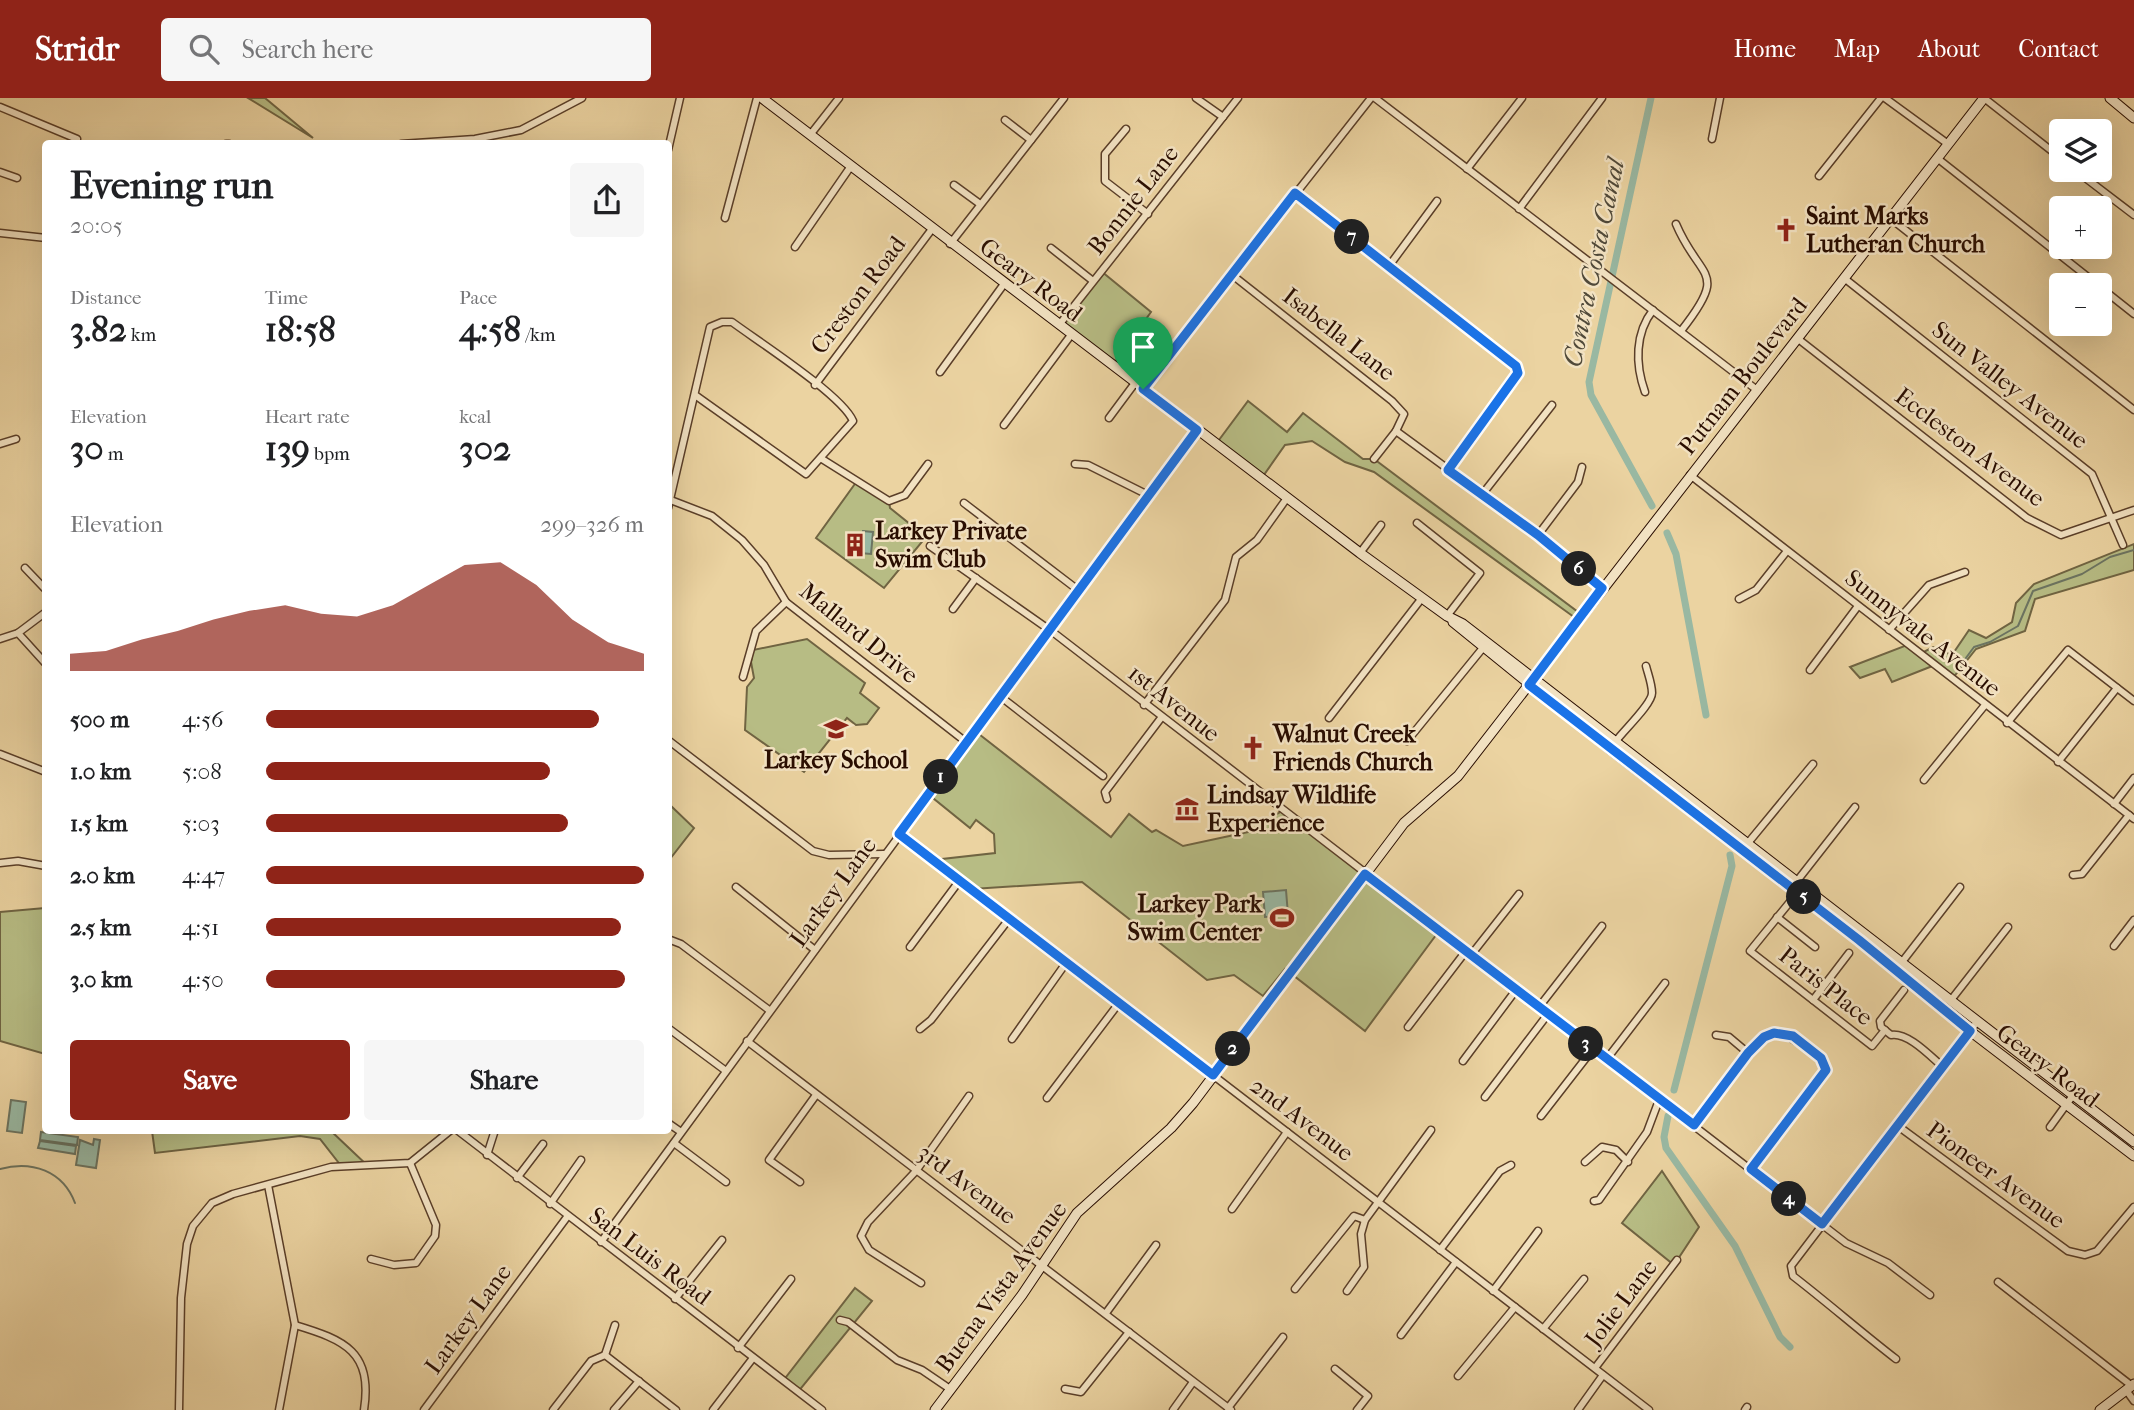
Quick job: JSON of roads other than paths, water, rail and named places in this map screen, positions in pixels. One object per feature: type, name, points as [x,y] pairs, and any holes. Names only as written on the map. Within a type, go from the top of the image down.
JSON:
[{"type":"main road","name":"Putnam Boulevard","points":[[1531,682],[1984,98]]},
{"type":"main road","points":[[2110,98],[2134,118]]},
{"type":"main road","name":"Geary Road","points":[[763,99],[1004,285],[1447,616],[1482,649],[1616,741],[2134,1142]]},
{"type":"main road","name":"Geary Road","points":[[1447,616],[1464,624],[1531,682],[1970,1031],[2134,1156]]},
{"type":"main road","name":"Buena Vista Avenue","points":[[934,1410],[1043,1266],[1077,1213],[1171,1128],[1404,823],[1458,776],[1531,682]]},
{"type":"main road","points":[[1896,971],[1902,962]]},
{"type":"main road","points":[[2099,1410],[2131,1387]]},
{"type":"street","points":[[566,106],[571,98]]},
{"type":"street","points":[[460,140],[521,130],[582,98]]},
{"type":"street","points":[[670,140],[680,98]]},
{"type":"street","points":[[810,135],[839,98]]},
{"type":"street","points":[[950,244],[1064,98]]},
{"type":"street","points":[[1196,98],[1223,117]]},
{"type":"street","name":"Bonnie Lane","points":[[1059,326],[1238,98]]},
{"type":"street","points":[[1109,418],[1139,386],[1373,98],[1757,390]]},
{"type":"street","points":[[1467,169],[1522,98]]},
{"type":"street","points":[[1519,209],[1602,98]]},
{"type":"street","points":[[1712,139],[1720,98]]},
{"type":"street","points":[[1819,176],[1883,98],[1948,144]]},
{"type":"street","points":[[1984,98],[2049,149]]},
{"type":"street","points":[[725,218],[763,99]]},
{"type":"street","points":[[0,107],[77,139]]},
{"type":"street","points":[[1005,120],[1031,140]]},
{"type":"street","points":[[1126,129],[1105,154],[1105,181],[1148,214]]},
{"type":"street","points":[[1937,158],[2083,273]]},
{"type":"street","points":[[794,247],[851,166]]},
{"type":"street","points":[[0,172],[17,178]]},
{"type":"street","points":[[2091,182],[2134,215]]},
{"type":"street","points":[[954,185],[980,204]]},
{"type":"street","points":[[1295,193],[1516,366],[1518,373],[1448,470]]},
{"type":"street","points":[[1389,266],[1437,201]]},
{"type":"street","points":[[1890,218],[2134,410]]},
{"type":"street","points":[[1676,224],[1704,269],[1707,279],[1707,293],[1702,304],[1681,331]]},
{"type":"street","name":"Creston Road","points":[[815,385],[932,229]]},
{"type":"street","points":[[0,233],[42,238]]},
{"type":"street","points":[[1051,248],[1093,281]]},
{"type":"street","name":"Isabella Lane","points":[[1231,274],[1392,401],[1404,414],[1396,431]]},
{"type":"street","name":"Sun Valley Avenue","points":[[1844,278],[2092,474],[2123,545]]},
{"type":"street","points":[[940,372],[1004,285]]},
{"type":"street","points":[[2112,296],[2134,314]]},
{"type":"street","points":[[1645,392],[1641,380],[1639,334],[1653,310]]},
{"type":"street","points":[[672,490],[710,327],[722,321],[732,322],[848,410],[853,421],[808,473],[798,471],[695,395]]},
{"type":"street","points":[[1004,425],[1071,335]]},
{"type":"street","name":"Eccleston Avenue","points":[[1797,338],[2027,518],[2061,535],[2134,510]]},
{"type":"street","points":[[1481,496],[1552,405]]},
{"type":"street","name":"Larkey Lane","points":[[601,1242],[1197,430]]},
{"type":"street","points":[[1374,459],[1396,431],[1481,496],[1538,535],[1602,588]]},
{"type":"street","points":[[0,444],[16,439]]},
{"type":"street","points":[[822,459],[890,501],[905,495],[928,464]]},
{"type":"street","points":[[1075,464],[1088,465],[1147,495]]},
{"type":"street","points":[[1538,535],[1578,482],[1582,467]]},
{"type":"street","name":"Sunnyvale Avenue","points":[[1690,475],[2007,723],[2132,817]]},
{"type":"street","points":[[1144,705],[1225,600],[1236,557],[1257,540],[1287,498]]},
{"type":"street","name":"Mallard Drive","points":[[672,503],[712,516],[742,540],[764,565],[786,602],[966,743]]},
{"type":"street","points":[[964,503],[1078,590]]},
{"type":"street","points":[[1417,523],[1480,573],[1447,616]]},
{"type":"street","points":[[1360,553],[1381,525]]},
{"type":"street","name":"1st Avenue","points":[[930,546],[1048,630],[1854,1248],[1888,1263],[1930,1295]]},
{"type":"street","points":[[1739,599],[1756,590],[1787,551]]},
{"type":"street","points":[[26,568],[42,586]]},
{"type":"street","points":[[1888,630],[1929,585],[1965,572]]},
{"type":"street","points":[[953,609],[976,578]]},
{"type":"street","points":[[1329,718],[1422,598]]},
{"type":"street","points":[[743,677],[756,631],[786,602]]},
{"type":"street","points":[[1810,670],[1858,606]]},
{"type":"street","points":[[0,639],[18,632],[42,615]]},
{"type":"street","points":[[18,632],[42,659]]},
{"type":"street","points":[[1406,741],[1482,649]]},
{"type":"street","points":[[2007,723],[2068,650],[2134,701]]},
{"type":"street","points":[[1616,741],[1632,719],[1649,704],[1652,695],[1646,666]]},
{"type":"street","points":[[2058,762],[2117,688]]},
{"type":"street","points":[[1001,697],[1103,776]]},
{"type":"street","points":[[1924,780],[1985,705]]},
{"type":"street","points":[[1107,799],[1105,792],[1161,718]]},
{"type":"street","points":[[672,743],[813,851],[829,855],[884,854]]},
{"type":"street","points":[[0,754],[42,770]]},
{"type":"street","points":[[1748,843],[1813,764]]},
{"type":"street","points":[[2114,804],[2134,779]]},
{"type":"street","points":[[1797,881],[1855,807]]},
{"type":"street","points":[[2073,875],[2082,874],[2132,817]]},
{"type":"street","name":"2nd Avenue","points":[[899,834],[1649,1410]]},
{"type":"street","points":[[0,863],[18,861],[42,865]]},
{"type":"street","points":[[909,947],[960,880]]},
{"type":"street","points":[[736,887],[815,950]]},
{"type":"street","points":[[1902,962],[1961,887]]},
{"type":"street","name":"Paris Place","points":[[1798,892],[1750,951],[1872,1046],[1885,1030]]},
{"type":"street","points":[[1408,1027],[1519,894]]},
{"type":"street","points":[[1777,917],[1815,947]]},
{"type":"street","points":[[920,1030],[931,1020],[1009,919]]},
{"type":"street","points":[[2114,946],[2134,920]]},
{"type":"street","points":[[1539,1007],[1602,926]]},
{"type":"street","points":[[1951,1000],[2008,927]]},
{"type":"street","points":[[672,940],[681,943],[769,1010]]},
{"type":"street","points":[[1813,1000],[1849,953]]},
{"type":"street","points":[[1012,1039],[1066,962]]},
{"type":"street","points":[[1606,1060],[1665,983]]},
{"type":"street","points":[[1464,1062],[1517,990]]},
{"type":"street","points":[[1904,990],[1880,1021],[1885,1030],[1906,1038],[1944,1067]]},
{"type":"street","points":[[1047,1098],[1119,1003]]},
{"type":"street","points":[[1485,1097],[1548,1014]]},
{"type":"street","points":[[1896,1359],[1791,1273],[1793,1261],[1977,1022]]},
{"type":"street","points":[[672,1031],[726,1071]]},
{"type":"street","points":[[1694,1125],[1748,1053],[1764,1037],[1784,1034],[1793,1036],[1821,1058],[1826,1070],[1751,1169]]},
{"type":"street","points":[[1716,1035],[1729,1038],[1748,1053]]},
{"type":"street","name":"3rd Avenue","points":[[747,1041],[1106,1312],[1229,1409]]},
{"type":"street","points":[[1541,1116],[1593,1049]]},
{"type":"street","points":[[2050,1127],[2074,1094]]},
{"type":"street","points":[[800,1182],[769,1160],[816,1095]]},
{"type":"street","points":[[921,1283],[869,1250],[861,1236],[868,1222],[916,1171],[969,1096]]},
{"type":"street","points":[[1594,1201],[1599,1200],[1628,1162],[1647,1132],[1659,1100]]},
{"type":"street","points":[[672,1126],[681,1132]]},
{"type":"street","name":"Pioneer Avenue","points":[[1898,1126],[2068,1251],[2085,1255],[2097,1251],[2134,1207]]},
{"type":"street","points":[[1347,1291],[1364,1267],[1362,1234],[1366,1220],[1377,1201],[1432,1130]]},
{"type":"street","points":[[1232,1209],[1287,1132]]},
{"type":"street","points":[[179,1410],[181,1298],[187,1244],[193,1226],[212,1202],[331,1167],[410,1163],[446,1134]]},
{"type":"street","name":"San Luis Road","points":[[462,1134],[822,1410]]},
{"type":"street","points":[[487,1155],[494,1134]]},
{"type":"street","points":[[674,1143],[726,1182]]},
{"type":"street","points":[[517,1178],[543,1144]]},
{"type":"street","points":[[1586,1162],[1602,1147],[1616,1150],[1628,1162]]},
{"type":"street","points":[[550,1204],[581,1160]]},
{"type":"street","points":[[371,1259],[394,1265],[416,1263],[435,1236],[436,1225],[410,1163]]},
{"type":"street","points":[[1440,1250],[1500,1171],[1511,1165]]},
{"type":"street","points":[[268,1185],[295,1325],[279,1410]]},
{"type":"street","points":[[1295,1289],[1354,1216],[1366,1220]]},
{"type":"street","name":"Larkey Lane","points":[[424,1410],[567,1217]]},
{"type":"street","points":[[1493,1291],[1538,1231]]},
{"type":"street","points":[[675,1299],[722,1241]]},
{"type":"street","points":[[1106,1312],[1156,1245]]},
{"type":"street","name":"Jolie Lane","points":[[1595,1368],[1677,1260]]},
{"type":"street","points":[[1401,1335],[1456,1262]]},
{"type":"street","points":[[738,1348],[791,1279]]},
{"type":"street","points":[[1543,1329],[1584,1279]]},
{"type":"street","points":[[1998,1282],[2131,1387],[2134,1401]]},
{"type":"street","points":[[1458,1376],[1515,1307]]},
{"type":"street","points":[[840,1320],[848,1322],[897,1360],[922,1370],[950,1389]]},
{"type":"street","points":[[295,1325],[336,1337],[358,1356],[368,1386],[364,1410]]},
{"type":"street","points":[[553,1410],[591,1361],[604,1355],[615,1325]]},
{"type":"street","points":[[1065,1389],[1081,1392],[1129,1332]]},
{"type":"street","points":[[1229,1409],[1283,1337]]},
{"type":"street","points":[[604,1355],[676,1410]]},
{"type":"street","points":[[713,1410],[753,1358]]},
{"type":"street","points":[[1335,1368],[1368,1396],[1357,1410]]},
{"type":"street","points":[[1578,1410],[1603,1375]]},
{"type":"street","points":[[614,1410],[639,1381]]},
{"type":"street","points":[[1173,1410],[1193,1382]]},
{"type":"waterway","name":"Contra Costa Canal","points":[[1651,98],[1589,382],[1591,395],[1652,506]]},
{"type":"waterway","name":"Contra Costa Canal","points":[[1667,533],[1676,554],[1706,715]]},
{"type":"waterway","points":[[1960,666],[1974,647],[1990,642],[2018,626],[2033,591],[2082,574],[2110,557],[2134,550]]},
{"type":"waterway","name":"Contra Costa Canal","points":[[1674,1090],[1732,866],[1730,855]]},
{"type":"waterway","name":"Contra Costa Canal","points":[[1668,1116],[1664,1137],[1666,1148],[1735,1246],[1780,1337],[1790,1347]]},
{"type":"waterway","points":[[0,1169],[24,1166],[45,1171],[63,1183],[75,1203]]},
{"type":"place","name":"Saint Marks Lutheran Church","points":[[1786,230]]},
{"type":"place","name":"Larkey Private Swim Club","points":[[855,545]]},
{"type":"place","name":"Larkey School","points":[[836,729]]},
{"type":"place","name":"Walnut Creek Friends Church","points":[[1253,748]]},
{"type":"place","name":"Lindsay Wildlife Experience","points":[[1187,809]]},
{"type":"place","name":"Larkey Park Swim Center","points":[[1282,918]]}]
